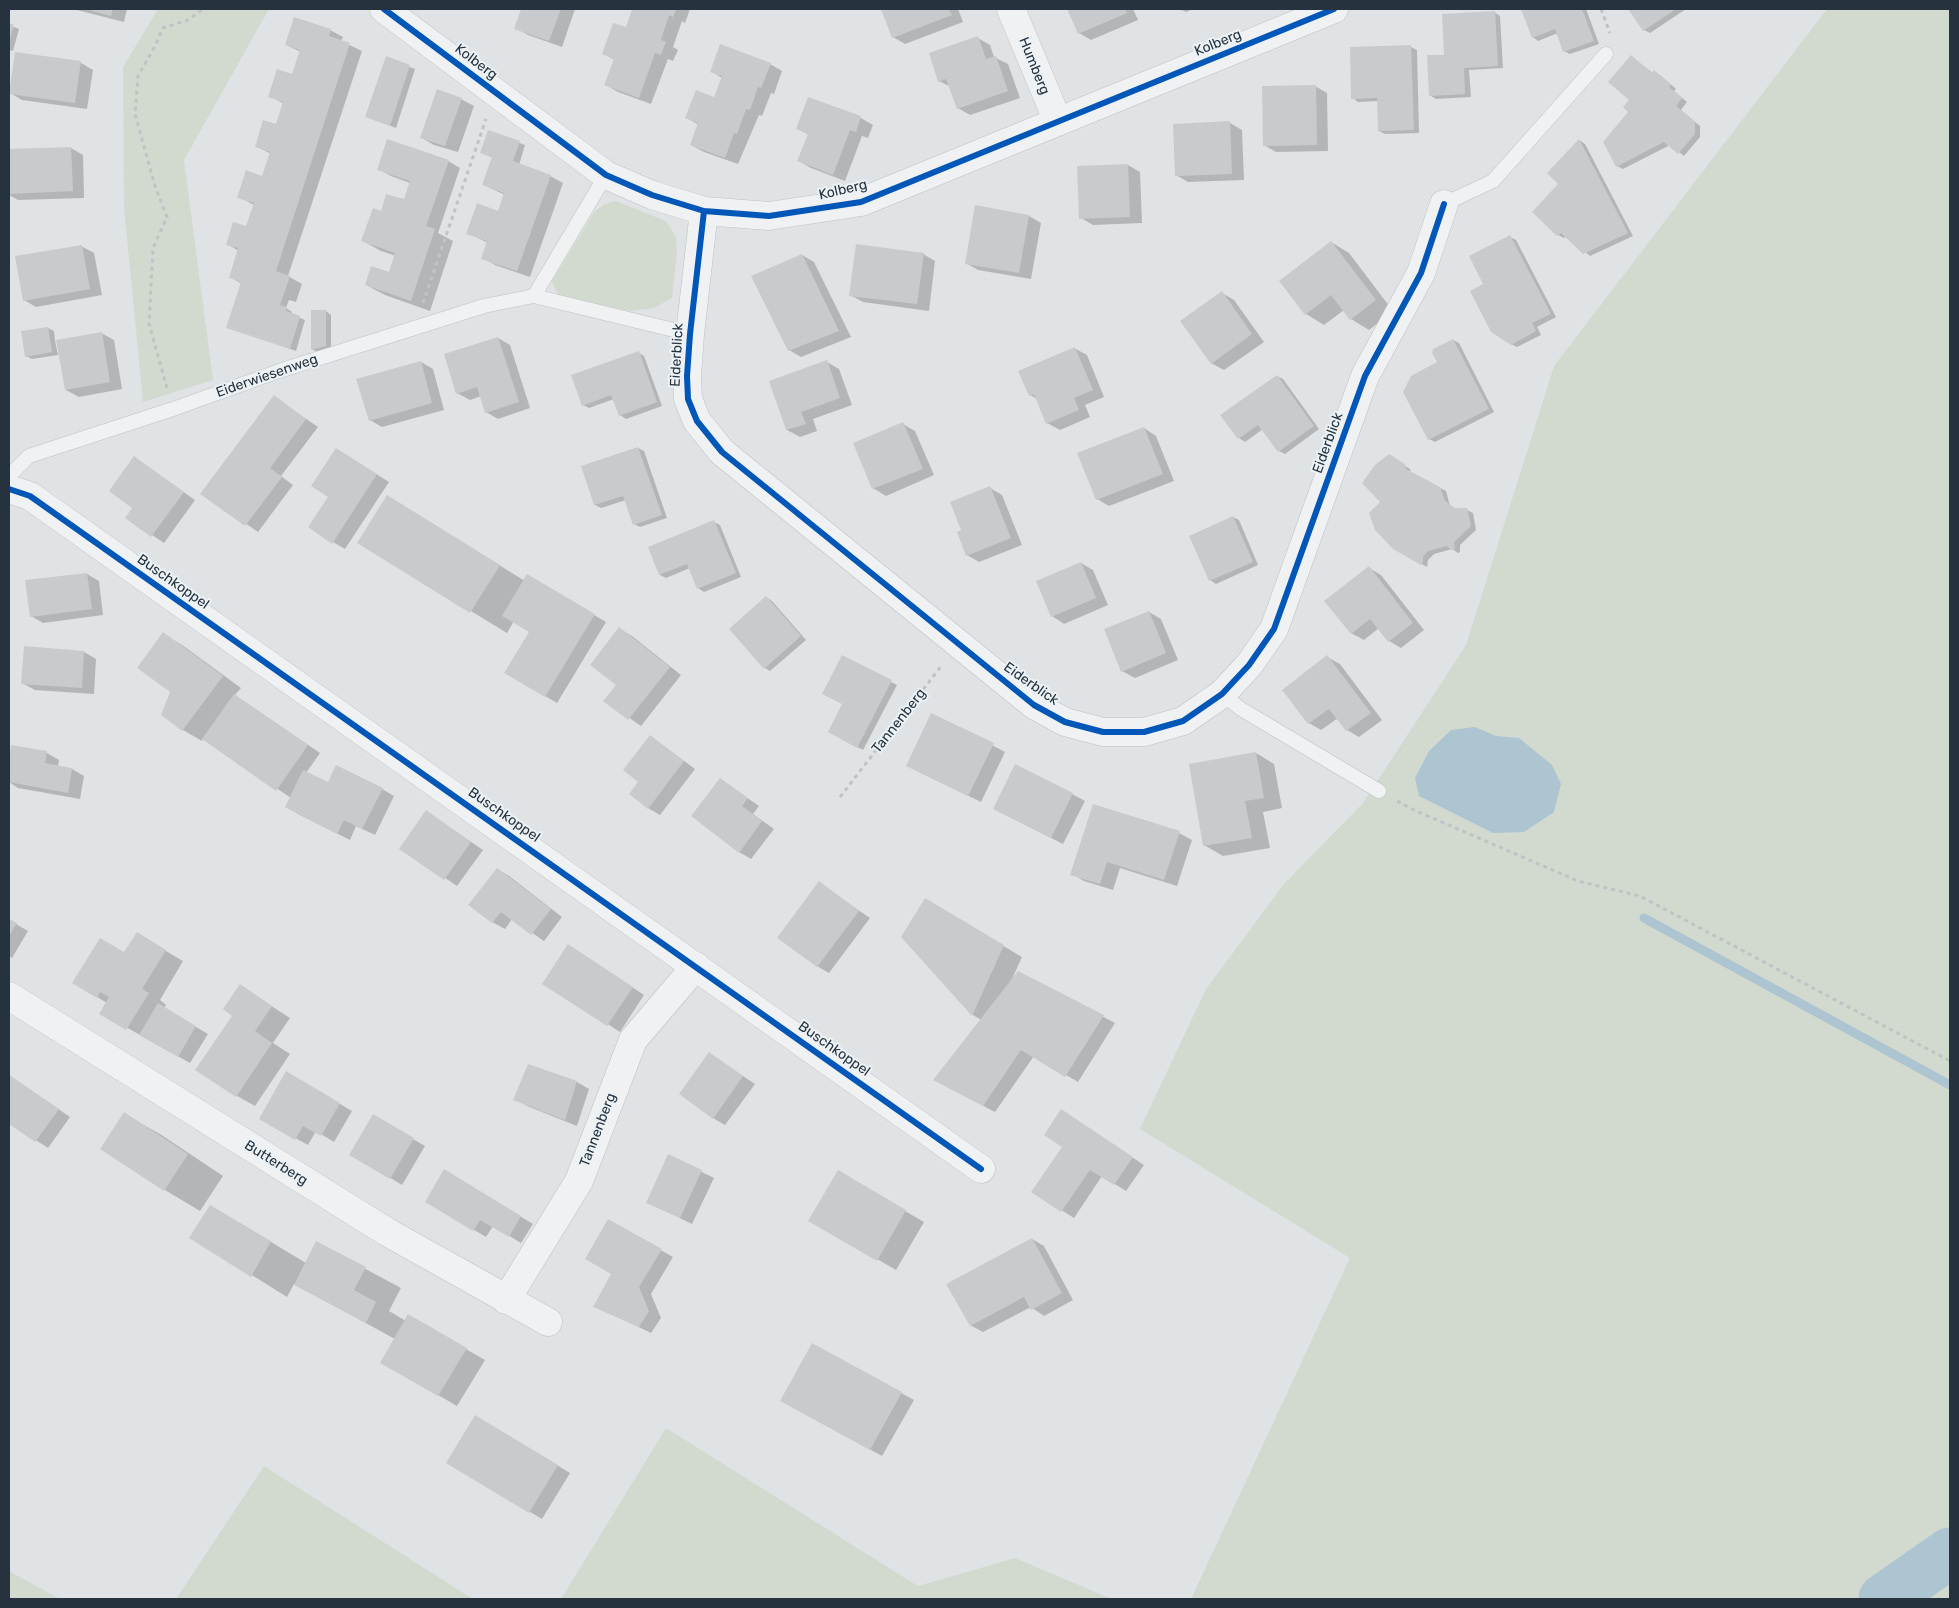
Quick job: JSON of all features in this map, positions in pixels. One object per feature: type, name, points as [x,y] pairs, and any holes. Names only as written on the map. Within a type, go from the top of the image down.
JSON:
[{"type":"street","name":"Kolberg","points":[[384,9],[606,175],[652,195],[704,211],[769,216],[860,202],[1334,9]]},
{"type":"street","name":"Humberg","points":[[1011,9],[1058,122]]},
{"type":"street","name":"Eiderblick","points":[[704,211],[690,334],[687,376],[688,399],[697,421],[722,452],[1034,705],[1065,722],[1103,732],[1144,732],[1183,721],[1222,694],[1249,665],[1274,629],[1366,376],[1421,273],[1444,204]]},
{"type":"street","name":"Buschkoppel","points":[[9,489],[30,496],[980,1169]]},
{"type":"street","name":"Tannenberg","points":[[506,1300],[579,1181],[633,1040],[696,966]]},
{"type":"street","name":"Butterberg","points":[[9,996],[387,1232],[548,1322]]},
{"type":"lane","points":[[1444,204],[1492,180],[1606,54]]},
{"type":"lane","points":[[606,175],[534,296],[690,334]]},
{"type":"lane","name":"Eiderwiesenweg","points":[[9,476],[29,456],[173,409],[282,370],[414,328],[484,306],[534,296]]},
{"type":"lane","points":[[1222,694],[1241,709],[1379,791]]},
{"type":"path","points":[[173,409],[149,324],[153,248],[167,217],[155,186],[135,114],[138,76],[163,28],[188,20],[203,9]]},
{"type":"path","points":[[414,328],[488,111],[500,95]]},
{"type":"path","points":[[1379,791],[1414,810],[1578,881],[1640,896],[1950,1061]]},
{"type":"shaded area","points":[[158,9],[269,9],[184,160],[213,380],[143,402],[124,208],[123,67]]},
{"type":"shaded area","points":[[1827,9],[1950,9],[1950,1599],[1191,1599],[1350,1258],[1140,1129],[1206,989],[1283,885],[1363,803],[1466,645],[1554,366]]},
{"type":"shaded area","points":[[616,201],[666,221],[676,237],[677,253],[672,298],[654,308],[629,311],[558,295],[552,281],[595,211],[605,204]]},
{"type":"shaded area","points":[[666,1428],[918,1586],[1015,1558],[1112,1599],[561,1599]]},
{"type":"shaded area","points":[[264,1466],[473,1599],[176,1599]]},
{"type":"shaded area","points":[[9,1571],[60,1599],[9,1599]]},
{"type":"water","points":[[1475,727],[1496,736],[1519,738],[1552,765],[1561,784],[1554,812],[1524,832],[1493,833],[1419,796],[1415,778],[1429,751],[1451,730]]},
{"type":"building","points":[[86,9],[113,9],[111,16]]},
{"type":"building","points":[[521,9],[561,9],[549,41],[514,29]]},
{"type":"building","points":[[632,9],[676,9],[673,17],[669,15],[661,40],[666,42],[661,55],[655,53],[639,98],[604,85],[614,59],[602,54],[613,23],[626,27]]},
{"type":"building","points":[[881,9],[949,9],[952,15],[892,38]]},
{"type":"building","points":[[1067,9],[1125,9],[1127,13],[1078,34]]},
{"type":"building","points":[[1521,9],[1582,9],[1594,41],[1563,52],[1555,29],[1532,38]]},
{"type":"building","points":[[1628,9],[1676,9],[1643,31]]},
{"type":"building","points":[[1495,11],[1498,66],[1464,68],[1465,94],[1429,96],[1427,55],[1444,55],[1442,14]]},
{"type":"building","points":[[294,17],[331,29],[329,36],[350,43],[276,271],[290,276],[280,305],[287,307],[286,311],[300,316],[290,349],[226,328],[241,282],[229,278],[238,248],[226,245],[233,222],[246,226],[254,203],[237,198],[246,170],[262,176],[270,152],[255,147],[263,120],[276,124],[283,102],[268,97],[277,69],[292,74],[300,50],[285,45]]},
{"type":"building","points":[[9,23],[14,25],[9,42]]},
{"type":"building","points":[[978,36],[986,59],[996,56],[1008,91],[957,109],[946,79],[938,82],[929,53]]},
{"type":"building","points":[[720,44],[771,63],[761,88],[758,87],[750,110],[746,109],[737,134],[734,133],[725,158],[690,145],[698,123],[685,118],[696,90],[714,97],[722,76],[710,72]]},
{"type":"building","points":[[1411,45],[1414,130],[1378,131],[1377,98],[1351,99],[1350,47]]},
{"type":"building","points":[[15,52],[81,61],[75,103],[9,94]]},
{"type":"building","points":[[1631,55],[1652,73],[1654,70],[1682,98],[1676,106],[1695,122],[1695,134],[1678,154],[1664,142],[1616,167],[1603,142],[1628,112],[1623,107],[1629,100],[1608,82]]},
{"type":"building","points":[[386,56],[410,65],[390,126],[365,117]]},
{"type":"building","points":[[1316,85],[1317,145],[1263,146],[1262,86]]},
{"type":"building","points":[[437,89],[462,98],[445,146],[420,138]]},
{"type":"building","points":[[808,97],[861,116],[856,132],[850,130],[833,175],[797,161],[808,134],[796,129]]},
{"type":"building","points":[[1230,121],[1232,174],[1175,176],[1173,124]]},
{"type":"building","points":[[488,130],[520,141],[513,161],[551,175],[517,271],[481,259],[487,241],[466,234],[477,203],[498,211],[504,193],[482,185],[492,157],[480,153]]},
{"type":"building","points":[[387,139],[449,160],[426,226],[435,229],[411,301],[365,285],[371,266],[389,272],[395,253],[361,241],[373,208],[381,211],[386,194],[404,199],[410,181],[377,170]]},
{"type":"building","points":[[1579,139],[1628,233],[1583,254],[1561,233],[1557,236],[1532,212],[1558,184],[1547,173]]},
{"type":"building","points":[[71,147],[73,191],[9,194],[9,149]]},
{"type":"building","points":[[1128,164],[1130,217],[1079,219],[1077,166]]},
{"type":"building","points":[[975,205],[1029,215],[1019,273],[965,264]]},
{"type":"building","points":[[1510,235],[1551,314],[1532,323],[1536,331],[1511,345],[1491,332],[1470,291],[1483,284],[1469,256]]},
{"type":"building","points":[[1331,241],[1376,300],[1350,320],[1331,295],[1305,315],[1279,281]]},
{"type":"building","points":[[856,244],[924,253],[917,304],[849,296]]},
{"type":"building","points":[[82,245],[90,289],[23,301],[15,256]]},
{"type":"building","points":[[802,254],[839,331],[788,351],[751,276]]},
{"type":"building","points":[[1222,291],[1252,334],[1211,364],[1180,321]]},
{"type":"building","points":[[311,310],[326,310],[326,346],[311,350]]},
{"type":"building","points":[[48,327],[52,352],[25,357],[21,331]]},
{"type":"building","points":[[102,332],[110,382],[65,390],[56,340]]},
{"type":"building","points":[[498,337],[519,402],[485,413],[477,387],[456,394],[444,354]]},
{"type":"building","points":[[1453,339],[1489,409],[1428,440],[1403,392],[1411,376],[1437,362],[1432,353],[1433,349]]},
{"type":"building","points":[[1075,347],[1093,390],[1074,398],[1079,410],[1046,424],[1034,394],[1029,396],[1018,371]]},
{"type":"building","points":[[639,351],[657,402],[619,416],[611,395],[582,406],[571,375]]},
{"type":"building","points":[[827,360],[840,398],[801,412],[806,424],[786,430],[769,381]]},
{"type":"building","points":[[421,361],[432,403],[369,421],[356,379]]},
{"type":"building","points":[[1277,375],[1314,426],[1278,452],[1258,425],[1238,439],[1220,415]]},
{"type":"building","points":[[274,395],[306,419],[270,468],[282,477],[245,526],[200,494]]},
{"type":"building","points":[[903,422],[923,469],[872,489],[853,443]]},
{"type":"building","points":[[1144,427],[1163,474],[1096,500],[1077,453]]},
{"type":"building","points":[[638,447],[662,515],[633,525],[623,496],[594,505],[581,466]]},
{"type":"building","points":[[336,448],[377,474],[332,544],[308,527],[328,497],[311,486]]},
{"type":"building","points":[[1389,454],[1405,464],[1406,469],[1440,487],[1445,501],[1455,508],[1467,508],[1471,526],[1454,542],[1455,549],[1451,550],[1447,546],[1428,551],[1423,557],[1421,565],[1393,549],[1375,530],[1369,513],[1380,502],[1362,483],[1375,465]]},
{"type":"building","points":[[134,456],[184,492],[151,537],[125,518],[132,508],[109,491]]},
{"type":"building","points":[[990,486],[1011,538],[966,556],[957,532],[961,530],[950,502]]},
{"type":"building","points":[[387,495],[500,565],[470,613],[357,543]]},
{"type":"building","points":[[1233,516],[1253,562],[1209,581],[1189,536]]},
{"type":"building","points":[[714,520],[736,573],[697,589],[687,564],[659,575],[648,547]]},
{"type":"building","points":[[1081,562],[1096,598],[1051,617],[1036,581]]},
{"type":"building","points":[[1369,566],[1413,623],[1388,642],[1370,619],[1351,634],[1324,601]]},
{"type":"building","points":[[87,573],[92,609],[30,617],[25,580]]},
{"type":"building","points":[[527,574],[595,614],[545,697],[504,673],[529,632],[502,616]]},
{"type":"building","points":[[766,596],[801,636],[764,669],[729,629]]},
{"type":"building","points":[[1149,611],[1166,653],[1121,672],[1104,629]]},
{"type":"building","points":[[619,627],[670,667],[628,720],[603,701],[616,685],[590,665]]},
{"type":"building","points":[[163,632],[223,676],[182,731],[161,715],[170,692],[137,668]]},
{"type":"building","points":[[24,646],[84,651],[82,688],[21,684]]},
{"type":"building","points":[[842,655],[892,680],[857,748],[828,732],[842,704],[822,694]]},
{"type":"building","points":[[1327,655],[1371,713],[1346,731],[1329,709],[1308,724],[1282,690]]},
{"type":"building","points":[[234,694],[308,745],[276,791],[202,739]]},
{"type":"building","points":[[931,713],[994,743],[968,796],[906,766]]},
{"type":"building","points":[[650,735],[684,761],[648,809],[629,794],[638,782],[623,770]]},
{"type":"building","points":[[11,745],[47,751],[45,763],[72,768],[68,793],[9,782]]},
{"type":"building","points":[[1256,752],[1264,798],[1245,801],[1252,838],[1203,846],[1189,764]]},
{"type":"building","points":[[1015,764],[1073,793],[1051,838],[993,809]]},
{"type":"building","points":[[336,765],[383,788],[362,829],[344,820],[337,834],[285,807],[303,770],[328,782]]},
{"type":"building","points":[[720,778],[748,798],[742,806],[762,821],[739,853],[691,816]]},
{"type":"building","points":[[1093,804],[1180,831],[1164,880],[1107,862],[1100,884],[1070,875]]},
{"type":"building","points":[[426,810],[471,842],[444,880],[399,849]]},
{"type":"building","points":[[497,868],[551,909],[531,935],[501,912],[492,923],[468,905]]},
{"type":"building","points":[[819,881],[859,911],[817,967],[777,938]]},
{"type":"building","points":[[925,898],[1004,945],[972,1016],[901,937]]},
{"type":"building","points":[[9,919],[17,923],[9,936]]},
{"type":"building","points":[[137,932],[166,950],[142,989],[149,993],[126,1030],[99,1014],[109,997],[100,992],[97,998],[72,983],[100,938],[124,952]]},
{"type":"building","points":[[568,944],[633,987],[607,1026],[542,984]]},
{"type":"building","points":[[1018,971],[1104,1015],[1065,1077],[1021,1050],[983,1106],[933,1080]]},
{"type":"building","points":[[240,984],[272,1006],[255,1031],[272,1043],[236,1097],[195,1070],[232,1016],[223,1009]]},
{"type":"building","points":[[158,1003],[196,1026],[178,1057],[139,1035]]},
{"type":"building","points":[[709,1052],[743,1076],[713,1119],[679,1094]]},
{"type":"building","points":[[528,1064],[577,1081],[565,1120],[513,1100]]},
{"type":"building","points":[[286,1071],[340,1103],[321,1136],[303,1126],[295,1140],[259,1119]]},
{"type":"building","points":[[9,1075],[59,1109],[35,1142],[9,1124]]},
{"type":"building","points":[[1061,1109],[1133,1157],[1114,1185],[1090,1170],[1061,1212],[1031,1192],[1062,1147],[1044,1135]]},
{"type":"building","points":[[124,1112],[188,1154],[164,1191],[100,1149]]},
{"type":"building","points":[[373,1114],[414,1138],[390,1179],[349,1155]]},
{"type":"building","points":[[668,1154],[702,1170],[680,1218],[646,1203]]},
{"type":"building","points":[[444,1169],[521,1216],[509,1237],[480,1220],[473,1231],[425,1202]]},
{"type":"building","points":[[838,1170],[906,1210],[877,1261],[808,1221]]},
{"type":"building","points":[[210,1205],[271,1241],[251,1277],[189,1238]]},
{"type":"building","points":[[608,1219],[662,1249],[639,1287],[649,1311],[639,1327],[593,1307],[611,1274],[585,1259]]},
{"type":"building","points":[[1032,1238],[1062,1293],[1031,1310],[1024,1297],[970,1326],[946,1284]]},
{"type":"building","points":[[316,1241],[366,1267],[354,1290],[376,1302],[366,1323],[294,1285]]},
{"type":"building","points":[[408,1314],[467,1348],[438,1396],[380,1363]]},
{"type":"building","points":[[812,1343],[902,1392],[870,1450],[780,1401]]},
{"type":"building","points":[[475,1415],[558,1465],[529,1513],[446,1463]]},
{"type":"waterway","points":[[1644,918],[1950,1085]]},
{"type":"waterway","points":[[1884,1599],[1950,1553]]},
{"type":"cycle path","points":[[384,9],[606,175],[652,195],[704,211],[769,216],[861,202],[1334,9]]},
{"type":"cycle path","points":[[704,211],[690,334],[687,376],[688,399],[697,421],[722,452],[1034,705],[1065,722],[1103,732],[1144,732],[1183,721],[1222,694],[1249,665],[1274,629],[1365,376],[1421,273],[1444,204]]},
{"type":"cycle path","points":[[9,489],[30,496],[981,1169]]}]
